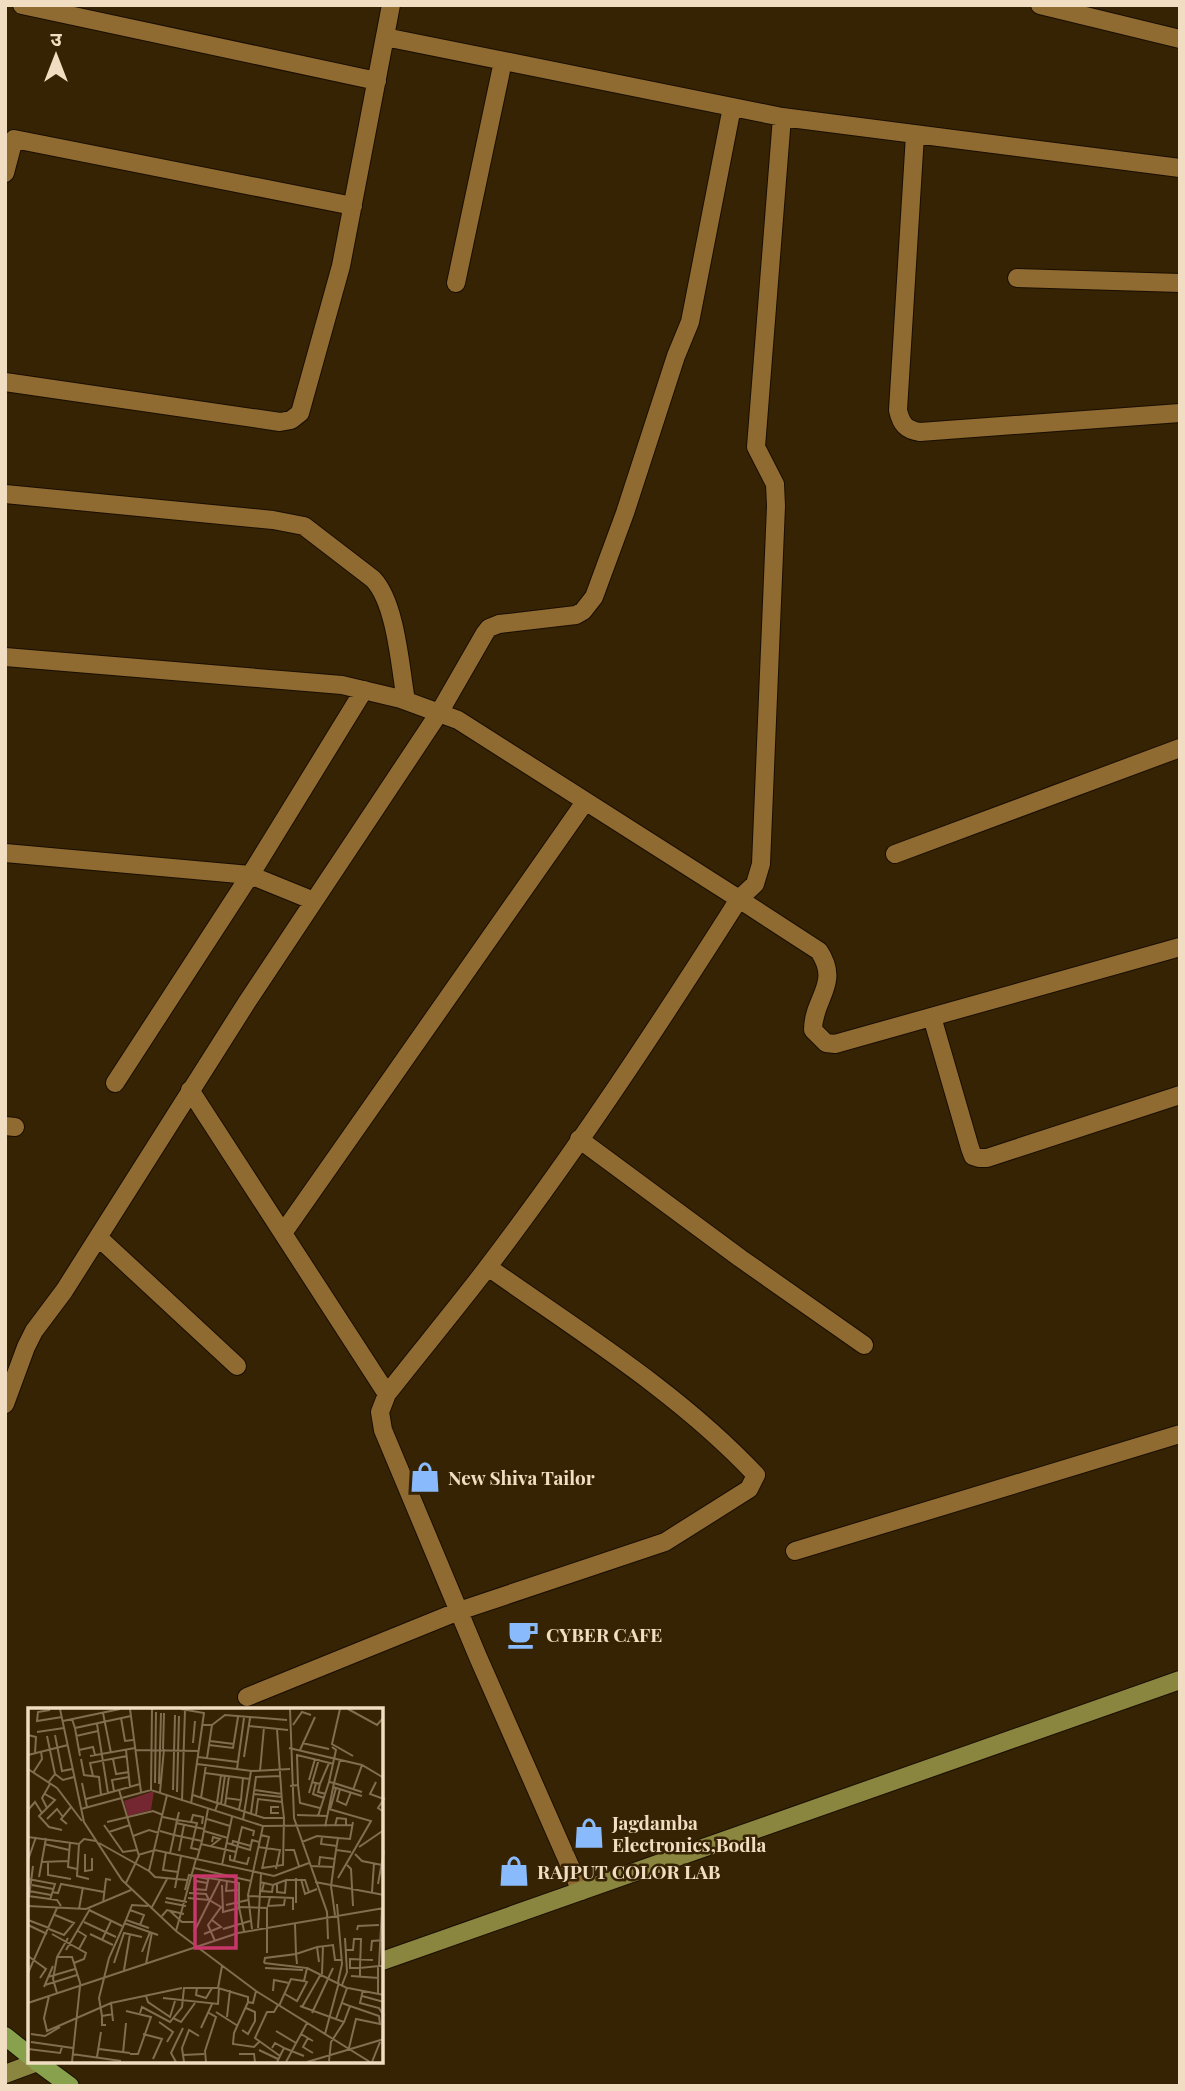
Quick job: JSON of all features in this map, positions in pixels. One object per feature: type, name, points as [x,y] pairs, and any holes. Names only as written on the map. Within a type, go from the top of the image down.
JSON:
[{"type":"main road","points":[[383,1961],[1180,1679]]},
{"type":"main road","points":[[5,2036],[28,2054]]},
{"type":"main road","points":[[5,2074],[35,2063]]},
{"type":"main road","points":[[39,2063],[70,2086]]},
{"type":"street","points":[[22,5],[377,81]]},
{"type":"street","points":[[5,382],[280,422],[291,420],[300,413],[341,266],[391,5]]},
{"type":"street","points":[[1040,5],[1180,39]]},
{"type":"street","points":[[385,37],[782,117],[1180,168]]},
{"type":"street","points":[[456,282],[503,61]]},
{"type":"street","points":[[5,1404],[34,1331],[64,1291],[190,1090],[439,713],[489,628],[509,622],[576,615],[583,611],[594,597],[690,322],[732,107]]},
{"type":"street","points":[[581,1891],[383,1430],[380,1412],[387,1394],[488,1267],[668,1011],[739,899],[755,884],[761,864],[776,506],[775,484],[756,447],[782,117]]},
{"type":"street","points":[[915,135],[898,410],[904,426],[911,431],[920,432],[1180,414]]},
{"type":"street","points":[[5,173],[14,139],[353,206]]},
{"type":"street","points":[[1017,278],[1180,283]]},
{"type":"street","points":[[5,494],[273,520],[304,526],[382,588],[392,620],[405,701]]},
{"type":"street","points":[[5,657],[342,685],[405,701],[458,720],[819,951],[825,960],[828,974],[827,985],[813,1021],[813,1030],[826,1043],[835,1044],[1180,947]]},
{"type":"street","points":[[115,1083],[250,874],[364,690]]},
{"type":"street","points":[[895,854],[1180,748]]},
{"type":"street","points":[[283,1233],[585,802]]},
{"type":"street","points":[[5,853],[250,874],[314,901]]},
{"type":"street","points":[[932,1017],[970,1148],[973,1156],[979,1158],[987,1158],[1180,1095]]},
{"type":"street","points":[[190,1090],[387,1394]]},
{"type":"street","points":[[579,1139],[740,1258],[864,1345]]},
{"type":"street","points":[[98,1237],[237,1366]]},
{"type":"street","points":[[247,1697],[459,1611],[664,1542],[749,1489],[756,1475],[722,1439],[632,1368],[488,1267]]},
{"type":"street","points":[[795,1551],[1180,1434]]},
{"type":"place","name":"New Shiva Tailor","points":[[425,1477]]},
{"type":"place","name":"CYBER CAFE","points":[[523,1634]]},
{"type":"place","name":"Jagdamba Electronics,Bodla","points":[[589,1833]]},
{"type":"place","name":"RAJPUT COLOR LAB","points":[[514,1871]]}]
